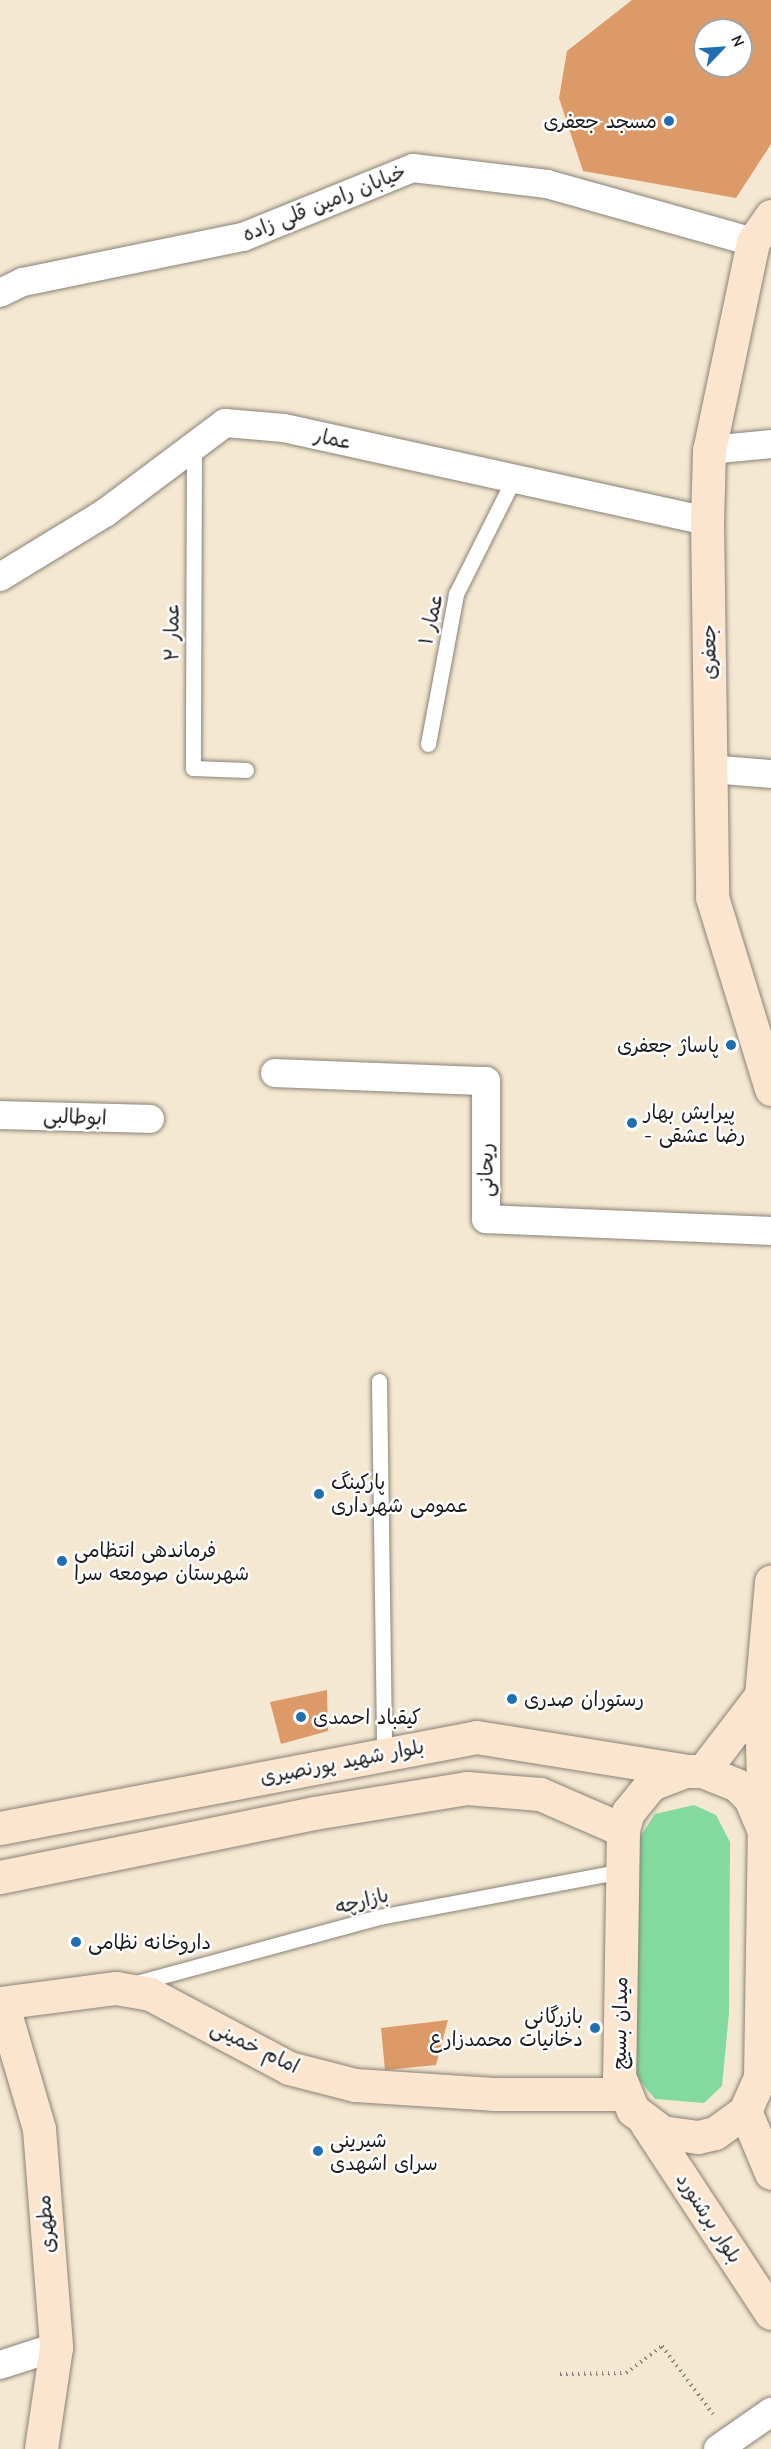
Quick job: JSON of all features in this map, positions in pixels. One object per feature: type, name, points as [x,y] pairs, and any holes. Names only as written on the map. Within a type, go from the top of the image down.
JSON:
[{"type":"main road","name":"جعفری","points":[[762,229],[709,450],[707,520],[712,897],[771,1089]]},
{"type":"main road","points":[[771,1581],[764,1831],[766,2019],[757,2099],[771,2173]]},
{"type":"main road","points":[[764,1831],[750,1798],[737,1785],[694,1771],[768,1690]]},
{"type":"main road","name":"بلوار شهید پورنصیری","points":[[0,1828],[476,1737],[694,1771]]},
{"type":"main road","name":"میدان بسیج","points":[[646,2123],[624,2094],[619,2076],[623,1830],[628,1812],[651,1784],[694,1771]]},
{"type":"main road","points":[[0,1877],[314,1814],[467,1788],[540,1794],[623,1830]]},
{"type":"main road","name":"امام خمینی","points":[[1,2003],[116,1988],[150,1995],[289,2068],[354,2085],[493,2094],[624,2094]]},
{"type":"main road","name":"مطهری","points":[[1,2003],[39,2129],[56,2347],[41,2449]]},
{"type":"main road","points":[[646,2123],[680,2137],[698,2137],[716,2133],[757,2099]]},
{"type":"main road","name":"بلوار برشنورد","points":[[646,2123],[771,2313]]},
{"type":"street","name":"خیابان رامین قلی زاده","points":[[0,293],[23,282],[243,237],[412,168],[547,184],[762,229]]},
{"type":"street","name":"عمار","points":[[0,577],[105,513],[194,444],[225,423],[284,428],[707,520]]},
{"type":"street","points":[[709,450],[771,444]]},
{"type":"street","points":[[711,769],[771,774]]},
{"type":"street","name":"ریحانی","points":[[275,1073],[486,1081],[486,1219],[771,1231]]},
{"type":"street","name":"ابوطالبی","points":[[0,1115],[150,1119]]},
{"type":"street","points":[[0,2365],[56,2347]]},
{"type":"street","points":[[725,2444],[771,2412]]},
{"type":"lane","name":"عمار ۲","points":[[194,444],[193,768],[246,770]]},
{"type":"lane","name":"عمار ۱","points":[[428,744],[456,594],[514,478]]},
{"type":"lane","points":[[379,1381],[384,1754]]},
{"type":"lane","name":"بازارچه","points":[[116,1988],[380,1917],[622,1871]]},
{"type":"path","points":[[560,2374],[626,2373],[662,2346],[725,2444]]},
{"type":"green space","points":[[694,1805],[716,1815],[730,1842],[729,2013],[722,2086],[704,2103],[655,2099],[633,2072],[638,1840],[655,1814]]},
{"type":"building","name":"مسجد جعفری","points":[[632,0],[771,0],[771,144],[736,198],[583,171],[559,98],[567,51]]},
{"type":"building","name":"کیقباد احمدی","points":[[327,1690],[328,1731],[281,1744],[270,1702]]},
{"type":"building","points":[[448,2020],[436,2065],[385,2070],[381,2028]]},
{"type":"place","name":"مسجد جعفری","points":[[669,121]]},
{"type":"place","name":"پاساژ جعفری","points":[[731,1045]]},
{"type":"place","name":"پیرایش بهار - رضا عشقی","points":[[632,1123]]},
{"type":"place","name":"پارکینگ عمومی شهرداری","points":[[319,1494]]},
{"type":"place","name":"فرماندهی انتظامی شهرستان صومعه سرا","points":[[62,1561]]},
{"type":"place","name":"رستوران صدری","points":[[512,1699]]},
{"type":"place","name":"کیقباد احمدی","points":[[301,1717]]},
{"type":"place","name":"داروخانه نظامی","points":[[76,1942]]},
{"type":"place","name":"بازرگانی دخانیات محمدزارع","points":[[595,2028]]},
{"type":"place","name":"شیرینی سرای اشهدی","points":[[318,2151]]}]
